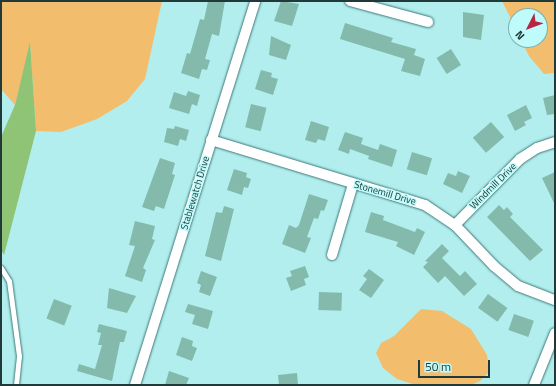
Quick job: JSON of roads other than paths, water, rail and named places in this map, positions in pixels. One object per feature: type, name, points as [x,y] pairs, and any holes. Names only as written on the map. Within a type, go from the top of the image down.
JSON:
[{"type":"street","name":"Stablewatch Drive","points":[[135,385],[255,1]]},
{"type":"street","points":[[350,1],[428,22]]},
{"type":"street","name":"Stonemill Drive","points":[[211,140],[353,184],[401,195],[425,205],[455,225],[494,266],[518,286],[555,300]]},
{"type":"street","name":"Windmill Drive","points":[[455,225],[520,159],[537,148],[555,142]]},
{"type":"street","points":[[332,255],[353,184]]},
{"type":"street","points":[[534,385],[555,333]]},
{"type":"lane","points":[[1,268],[9,281],[19,356],[16,385]]}]
